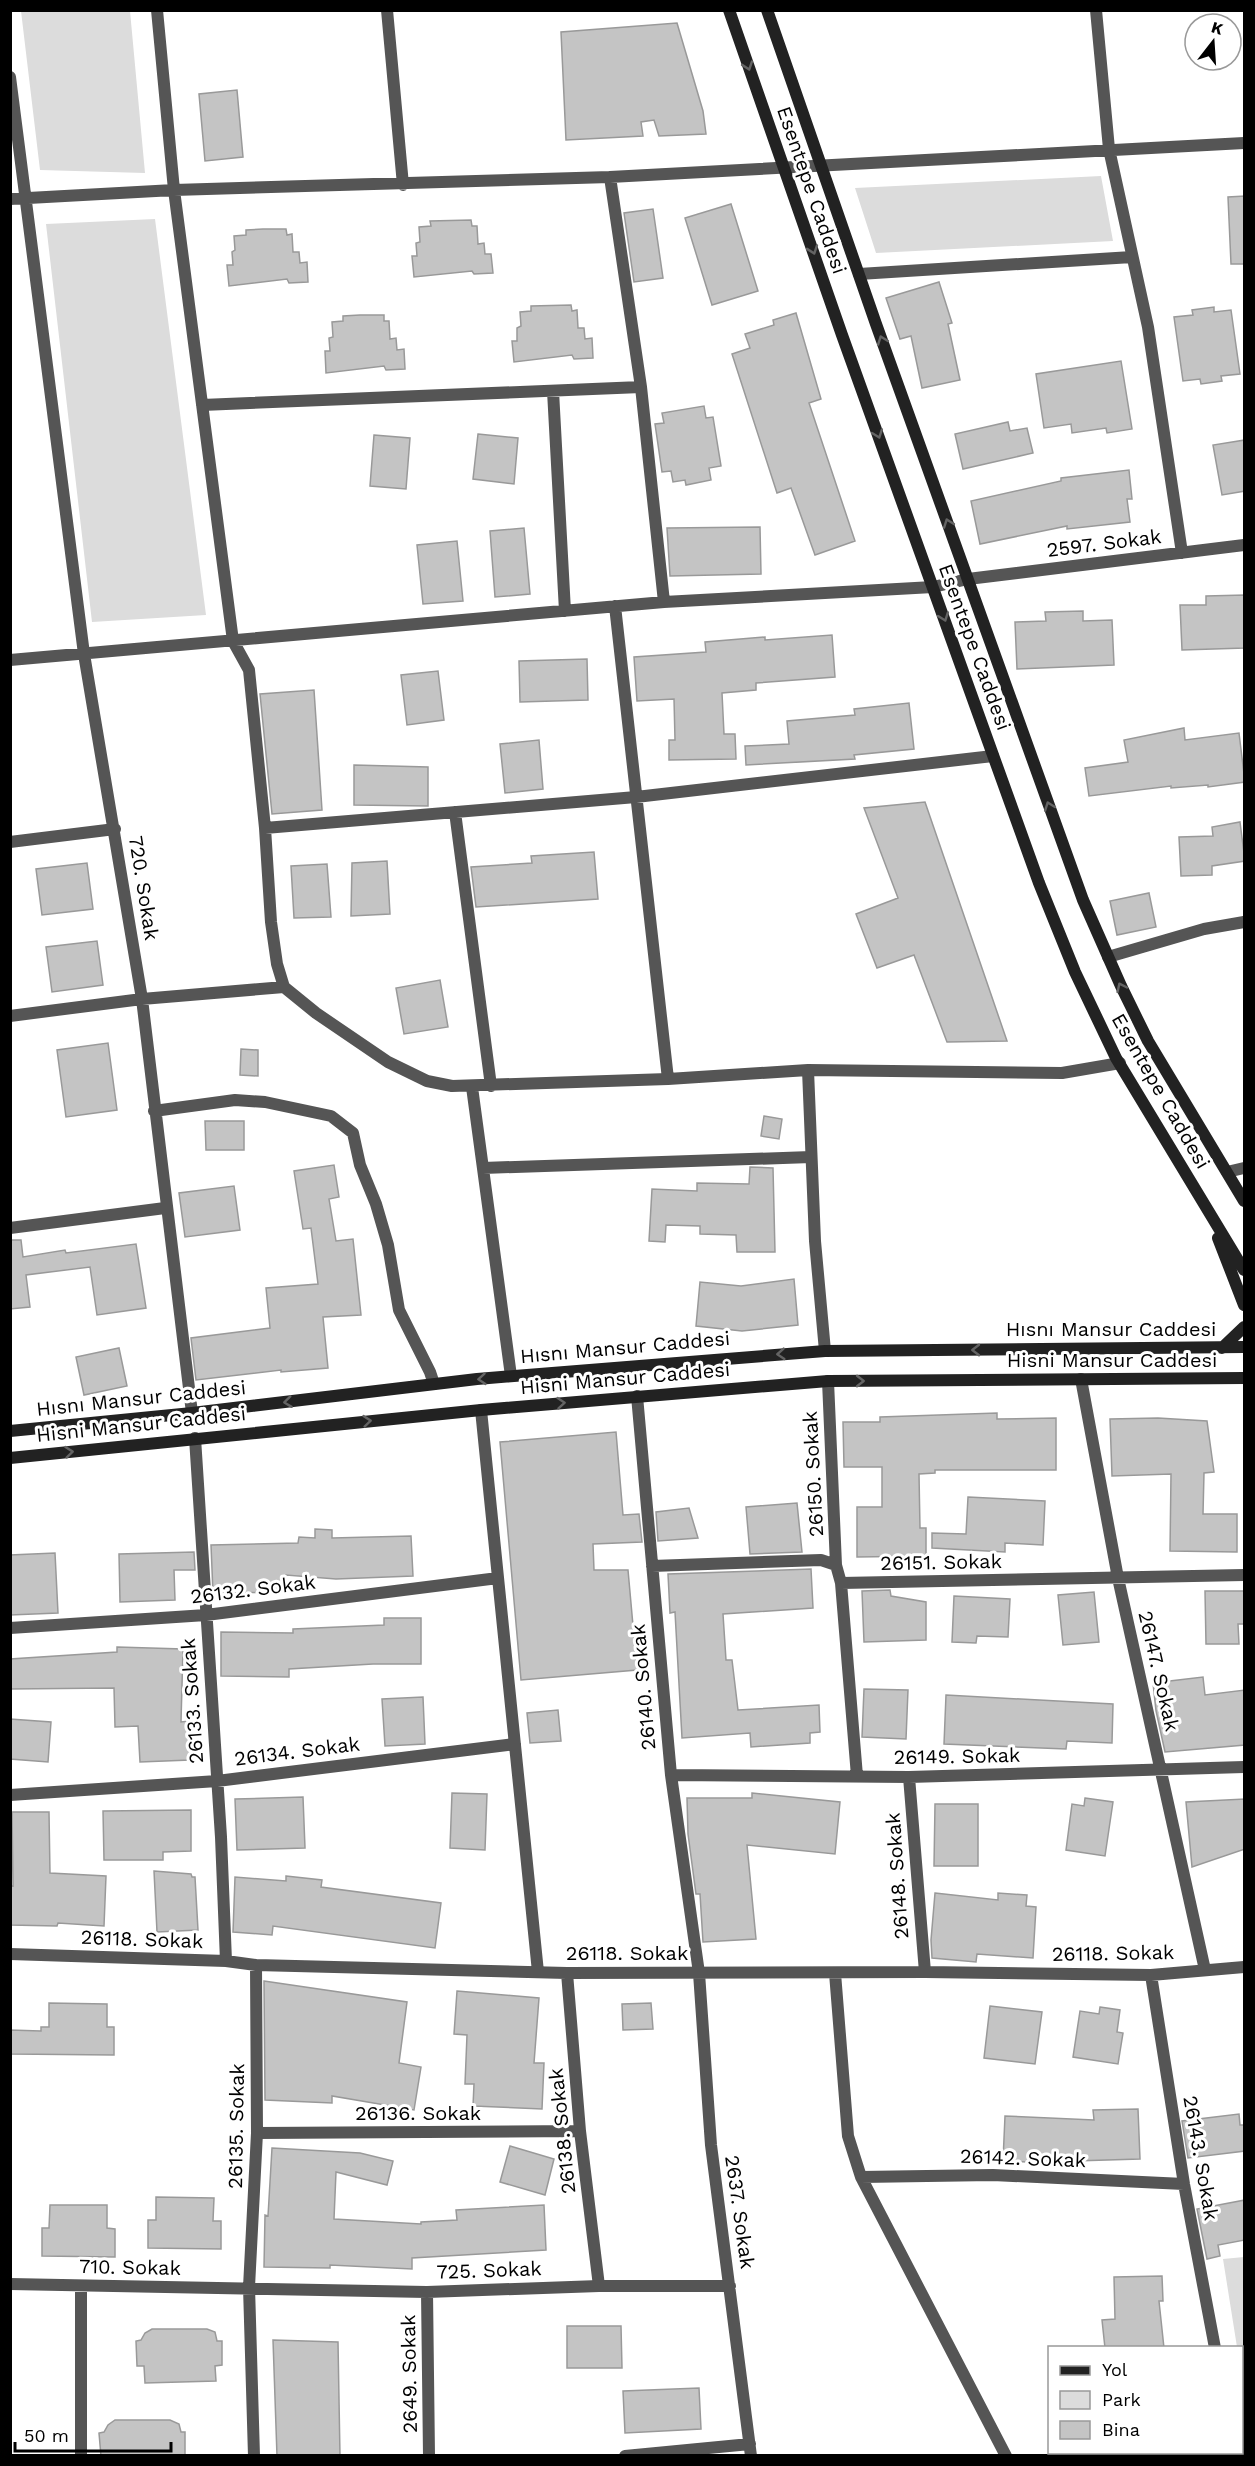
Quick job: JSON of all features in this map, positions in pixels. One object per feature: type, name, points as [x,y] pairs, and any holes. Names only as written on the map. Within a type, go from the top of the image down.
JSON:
[{"type":"main road","name":"Esentepe Caddesi","points":[[729,10],[993,756],[1062,943],[1120,1064],[1245,1270]]},
{"type":"main road","name":"Esentepe Caddesi","points":[[767,10],[1065,851],[1108,957],[1148,1041],[1245,1201]]},
{"type":"main road","points":[[1207,1209],[1245,1305]]},
{"type":"main road","points":[[1222,1348],[1245,1327]]},
{"type":"main road","name":"Hısnı Mansur Caddesi","points":[[10,1431],[192,1413],[511,1376],[825,1351],[1245,1347]]},
{"type":"main road","name":"Hisni Mansur Caddesi","points":[[10,1458],[480,1410],[828,1381],[1245,1378]]},
{"type":"street","points":[[157,10],[174,190],[233,641],[249,670],[265,828],[271,922],[277,964],[284,987],[316,1013],[404,1071],[427,1081],[452,1086],[669,1079],[808,1070],[1062,1073],[1120,1064]]},
{"type":"street","points":[[387,10],[403,185]]},
{"type":"street","points":[[1096,10],[1108,149],[1148,327],[1182,553]]},
{"type":"street","name":"720. Sokak","points":[[10,77],[84,654],[142,999],[165,1208],[192,1413]]},
{"type":"street","points":[[10,199],[174,190],[403,185],[610,177],[1245,143]]},
{"type":"street","points":[[610,177],[641,387],[664,602]]},
{"type":"street","points":[[859,274],[1132,257]]},
{"type":"street","points":[[202,405],[641,387]]},
{"type":"street","points":[[553,391],[565,611]]},
{"type":"street","name":"2597. Sokak","points":[[10,660],[664,602],[933,587],[968,579],[1245,545]]},
{"type":"street","points":[[615,606],[669,1079]]},
{"type":"street","points":[[265,828],[636,796],[993,756]]},
{"type":"street","points":[[455,812],[491,1086]]},
{"type":"street","points":[[10,842],[115,830]]},
{"type":"street","points":[[1108,957],[1204,929],[1245,922]]},
{"type":"street","points":[[10,1016],[142,999],[284,987]]},
{"type":"street","points":[[808,1070],[815,1241],[825,1351]]},
{"type":"street","points":[[472,1087],[511,1376]]},
{"type":"street","points":[[154,1111],[235,1100],[265,1102],[331,1116],[353,1133],[360,1165],[376,1204],[388,1245],[399,1311],[434,1384]]},
{"type":"street","points":[[483,1168],[811,1157]]},
{"type":"street","points":[[1227,1172],[1245,1168]]},
{"type":"street","points":[[10,1228],[165,1208]]},
{"type":"street","name":"26147. Sokak","points":[[1081,1380],[1118,1578],[1205,1970]]},
{"type":"street","name":"26150. Sokak","points":[[828,1381],[836,1565]]},
{"type":"street","name":"26140. Sokak","points":[[637,1396],[671,1775],[699,1973]]},
{"type":"street","points":[[480,1410],[538,1972]]},
{"type":"street","name":"26133. Sokak","points":[[195,1438],[226,1961]]},
{"type":"street","points":[[652,1566],[821,1560],[836,1565],[841,1583],[857,1776]]},
{"type":"street","name":"26151. Sokak","points":[[841,1583],[1245,1575]]},
{"type":"street","name":"26132. Sokak","points":[[10,1628],[206,1615],[498,1578]]},
{"type":"street","name":"26134. Sokak","points":[[10,1795],[217,1781],[515,1744]]},
{"type":"street","name":"26149. Sokak","points":[[671,1775],[909,1776],[1245,1767]]},
{"type":"street","name":"26148. Sokak","points":[[909,1776],[925,1972]]},
{"type":"street","name":"26118. Sokak","points":[[10,1954],[226,1961],[256,1965],[567,1973],[925,1972],[1151,1975],[1245,1967]]},
{"type":"street","name":"26135. Sokak","points":[[254,2456],[249,2287],[257,2133],[256,1965]]},
{"type":"street","name":"26138. Sokak","points":[[567,1973],[580,2131],[599,2286]]},
{"type":"street","name":"2637. Sokak","points":[[699,1973],[711,2145],[751,2450]]},
{"type":"street","points":[[835,1973],[848,2136],[861,2177],[1006,2456]]},
{"type":"street","name":"26143. Sokak","points":[[1151,1975],[1184,2184],[1215,2346]]},
{"type":"street","name":"26136. Sokak","points":[[257,2133],[580,2131]]},
{"type":"street","name":"26142. Sokak","points":[[861,2177],[993,2175],[1184,2184]]},
{"type":"street","name":"710. Sokak","points":[[10,2284],[249,2287]]},
{"type":"street","points":[[81,2286],[81,2456]]},
{"type":"street","name":"725. Sokak","points":[[249,2287],[427,2292],[599,2286],[730,2286]]},
{"type":"street","name":"2649. Sokak","points":[[427,2292],[429,2456]]},
{"type":"street","points":[[625,2456],[751,2450]]},
{"type":"green space","points":[[21,11],[130,11],[145,173],[40,170]]},
{"type":"green space","points":[[1101,176],[1113,241],[876,253],[855,188]]},
{"type":"green space","points":[[155,219],[206,615],[92,622],[46,224]]},
{"type":"green space","points":[[1244,2257],[1244,2401],[1243,2346],[1237,2346],[1223,2259]]},
{"type":"building","points":[[677,23],[703,111],[706,134],[659,136],[654,120],[641,122],[643,136],[566,140],[561,32]]},
{"type":"building","points":[[237,90],[243,157],[205,161],[199,94]]},
{"type":"building","points":[[1245,196],[1245,264],[1231,264],[1228,197]]},
{"type":"building","points":[[731,204],[758,291],[712,305],[685,218]]},
{"type":"building","points":[[653,209],[663,278],[634,282],[624,213]]},
{"type":"building","points":[[471,220],[472,226],[477,226],[478,244],[484,243],[485,254],[491,254],[493,273],[474,274],[472,271],[414,277],[412,256],[417,256],[416,243],[420,242],[419,227],[431,226],[430,221]]},
{"type":"building","points":[[286,229],[287,235],[292,234],[293,252],[299,252],[300,263],[307,262],[308,282],[289,283],[287,279],[229,286],[227,265],[233,265],[234,236],[246,235],[246,230]]},
{"type":"building","points":[[939,282],[952,323],[948,324],[960,380],[922,388],[911,336],[900,339],[886,298]]},
{"type":"building","points":[[571,305],[572,311],[577,310],[578,328],[584,328],[585,339],[592,338],[593,358],[574,359],[572,355],[514,362],[512,341],[517,341],[517,328],[521,326],[520,312],[531,311],[531,306]]},
{"type":"building","points":[[1214,307],[1214,312],[1231,310],[1240,374],[1221,376],[1222,381],[1201,384],[1200,379],[1183,381],[1174,317],[1193,315],[1192,310]]},
{"type":"building","points":[[796,313],[821,399],[809,403],[855,541],[815,555],[791,488],[777,493],[732,354],[750,348],[745,334],[774,325],[773,320]]},
{"type":"building","points":[[384,315],[384,321],[389,321],[390,339],[396,338],[397,350],[404,349],[405,369],[386,370],[384,366],[326,373],[325,351],[330,351],[329,338],[333,337],[332,322],[343,321],[343,316]]},
{"type":"building","points":[[1121,361],[1132,429],[1107,433],[1106,428],[1072,433],[1071,424],[1044,428],[1036,374]]},
{"type":"building","points":[[704,406],[706,418],[713,417],[721,466],[709,468],[711,480],[686,485],[685,480],[673,482],[671,471],[662,472],[655,424],[664,423],[662,413]]},
{"type":"building","points":[[1008,422],[1010,431],[1027,428],[1033,453],[963,469],[955,434]]},
{"type":"building","points":[[478,434],[518,438],[514,484],[473,479]]},
{"type":"building","points":[[374,435],[410,438],[406,489],[370,486]]},
{"type":"building","points":[[1245,440],[1245,491],[1222,495],[1213,445]]},
{"type":"building","points":[[1129,470],[1132,499],[1127,499],[1130,522],[1067,529],[1067,526],[980,544],[971,501],[1061,481],[1061,478]]},
{"type":"building","points":[[760,527],[761,574],[670,576],[667,528]]},
{"type":"building","points":[[524,528],[530,594],[495,597],[490,531]]},
{"type":"building","points":[[457,541],[463,601],[423,604],[417,545]]},
{"type":"building","points":[[1245,595],[1245,648],[1182,650],[1180,605],[1206,605],[1206,596]]},
{"type":"building","points":[[1083,611],[1083,621],[1112,620],[1114,665],[1017,669],[1015,622],[1046,621],[1045,612]]},
{"type":"building","points":[[832,635],[835,677],[756,683],[756,690],[722,693],[724,734],[735,734],[736,759],[669,760],[669,740],[675,740],[674,699],[637,701],[634,657],[706,652],[705,642]]},
{"type":"building","points":[[587,659],[588,700],[520,702],[519,661]]},
{"type":"building","points":[[438,671],[444,720],[407,725],[401,675]]},
{"type":"building","points":[[314,690],[322,810],[272,814],[260,694]]},
{"type":"building","points":[[909,703],[914,749],[854,755],[855,759],[746,765],[745,746],[789,744],[787,721],[855,715],[854,709]]},
{"type":"building","points":[[1184,728],[1185,740],[1239,733],[1245,782],[1208,787],[1208,785],[1171,788],[1171,786],[1089,796],[1085,768],[1128,762],[1124,740]]},
{"type":"building","points":[[539,740],[543,789],[505,793],[500,744]]},
{"type":"building","points":[[354,765],[428,767],[428,806],[354,805]]},
{"type":"building","points":[[925,802],[1007,1041],[947,1042],[914,955],[877,968],[856,914],[898,898],[864,808]]},
{"type":"building","points":[[1240,822],[1245,861],[1212,866],[1212,875],[1181,876],[1179,837],[1213,836],[1212,827]]},
{"type":"building","points":[[594,852],[598,899],[476,907],[471,867],[532,863],[531,856]]},
{"type":"building","points":[[387,861],[390,914],[351,916],[352,863]]},
{"type":"building","points":[[87,863],[93,909],[42,915],[36,869]]},
{"type":"building","points":[[327,864],[331,917],[294,918],[291,866]]},
{"type":"building","points":[[1149,893],[1156,927],[1117,935],[1110,901]]},
{"type":"building","points":[[97,941],[103,985],[52,992],[46,947]]},
{"type":"building","points":[[440,980],[448,1027],[404,1034],[396,988]]},
{"type":"building","points":[[108,1043],[117,1110],[66,1117],[57,1050]]},
{"type":"building","points":[[241,1049],[258,1050],[258,1076],[240,1075]]},
{"type":"building","points":[[764,1116],[782,1119],[779,1139],[761,1136]]},
{"type":"building","points":[[205,1121],[244,1121],[244,1150],[206,1150]]},
{"type":"building","points":[[334,1165],[339,1197],[329,1199],[336,1241],[353,1239],[361,1315],[323,1317],[328,1368],[281,1372],[281,1370],[196,1380],[191,1338],[270,1328],[266,1288],[318,1284],[311,1228],[303,1229],[294,1171]]},
{"type":"building","points":[[750,1167],[773,1168],[775,1252],[737,1252],[736,1235],[700,1234],[700,1226],[666,1225],[665,1242],[649,1241],[652,1189],[697,1191],[697,1183],[749,1184]]},
{"type":"building","points":[[234,1186],[240,1230],[185,1237],[179,1193]]},
{"type":"building","points":[[10,1240],[21,1240],[23,1257],[65,1250],[66,1253],[136,1244],[146,1308],[97,1315],[90,1267],[26,1275],[30,1307],[10,1309]]},
{"type":"building","points":[[794,1279],[798,1325],[742,1331],[696,1326],[700,1282],[741,1286]]},
{"type":"building","points":[[119,1348],[127,1386],[84,1395],[76,1357]]},
{"type":"building","points":[[997,1413],[997,1419],[1056,1418],[1056,1470],[935,1470],[935,1473],[919,1474],[920,1528],[926,1528],[926,1556],[857,1557],[857,1507],[882,1507],[882,1467],[844,1467],[843,1422],[880,1422],[880,1417]]},
{"type":"building","points":[[1158,1418],[1207,1421],[1214,1472],[1204,1473],[1203,1514],[1237,1514],[1237,1552],[1170,1551],[1171,1474],[1112,1476],[1110,1419]]},
{"type":"building","points":[[616,1432],[623,1515],[639,1514],[642,1542],[593,1544],[594,1570],[628,1570],[637,1670],[521,1680],[500,1442]]},
{"type":"building","points":[[968,1497],[1045,1501],[1043,1545],[1005,1543],[1005,1552],[932,1548],[932,1533],[966,1534]]},
{"type":"building","points":[[797,1503],[802,1552],[750,1554],[746,1507]]},
{"type":"building","points":[[689,1508],[698,1538],[658,1541],[656,1512]]},
{"type":"building","points":[[315,1529],[332,1530],[332,1538],[411,1536],[413,1576],[336,1579],[286,1575],[286,1592],[213,1593],[211,1545],[298,1543],[299,1537],[315,1538]]},
{"type":"building","points":[[194,1552],[195,1570],[174,1570],[175,1600],[120,1602],[119,1554]]},
{"type":"building","points":[[55,1553],[58,1613],[10,1615],[10,1555]]},
{"type":"building","points":[[811,1569],[813,1608],[723,1614],[726,1660],[732,1660],[738,1710],[819,1705],[820,1732],[810,1733],[810,1743],[751,1747],[750,1733],[682,1738],[675,1612],[670,1613],[668,1574]]},
{"type":"building","points":[[890,1590],[891,1596],[926,1602],[926,1640],[864,1642],[862,1591]]},
{"type":"building","points":[[1205,1591],[1245,1591],[1245,1624],[1238,1624],[1239,1644],[1206,1644]]},
{"type":"building","points":[[1094,1592],[1099,1642],[1063,1645],[1058,1595]]},
{"type":"building","points":[[954,1596],[1010,1599],[1008,1637],[977,1636],[976,1643],[952,1642]]},
{"type":"building","points":[[384,1618],[421,1618],[421,1664],[373,1664],[289,1669],[289,1677],[221,1676],[221,1632],[293,1633],[293,1629],[384,1625]]},
{"type":"building","points":[[117,1647],[183,1649],[181,1722],[189,1721],[190,1760],[140,1762],[138,1726],[115,1727],[114,1688],[10,1689],[10,1659],[117,1652]]},
{"type":"building","points":[[1203,1677],[1205,1695],[1245,1690],[1245,1745],[1165,1752],[1156,1711],[1153,1683]]},
{"type":"building","points":[[864,1689],[908,1690],[906,1739],[862,1737]]},
{"type":"building","points":[[946,1695],[1113,1704],[1112,1743],[1067,1741],[1066,1749],[944,1744]]},
{"type":"building","points":[[423,1697],[425,1744],[385,1746],[382,1699]]},
{"type":"building","points":[[558,1710],[561,1741],[530,1743],[527,1713]]},
{"type":"building","points":[[10,1719],[51,1722],[48,1762],[10,1759]]},
{"type":"building","points":[[452,1793],[487,1794],[485,1850],[450,1848]]},
{"type":"building","points":[[752,1793],[840,1802],[835,1854],[747,1845],[756,1939],[703,1942],[700,1894],[696,1894],[688,1834],[687,1798],[752,1798]]},
{"type":"building","points":[[303,1797],[305,1848],[237,1850],[235,1799]]},
{"type":"building","points":[[1085,1798],[1113,1802],[1105,1856],[1066,1850],[1072,1804],[1084,1806]]},
{"type":"building","points":[[1245,1799],[1245,1849],[1192,1867],[1186,1802]]},
{"type":"building","points":[[935,1804],[978,1804],[978,1866],[934,1866]]},
{"type":"building","points":[[191,1810],[191,1851],[163,1852],[163,1860],[104,1860],[103,1811]]},
{"type":"building","points":[[12,1812],[49,1812],[50,1873],[106,1876],[104,1926],[58,1923],[57,1926],[10,1925],[10,1885],[13,1886]]},
{"type":"building","points":[[154,1871],[191,1874],[195,1877],[198,1930],[157,1932]]},
{"type":"building","points":[[286,1876],[322,1880],[321,1887],[441,1903],[435,1948],[273,1926],[272,1935],[233,1932],[235,1877],[286,1881]]},
{"type":"building","points":[[935,1893],[998,1900],[998,1893],[1027,1895],[1026,1906],[1036,1907],[1033,1958],[977,1954],[976,1962],[932,1958],[931,1940]]},
{"type":"building","points":[[264,1981],[407,2002],[399,2063],[421,2067],[414,2110],[332,2096],[332,2103],[265,2100]]},
{"type":"building","points":[[457,1991],[539,1998],[534,2063],[544,2063],[542,2109],[473,2106],[474,2084],[465,2084],[467,2035],[454,2034]]},
{"type":"building","points":[[49,2003],[107,2004],[107,2027],[114,2027],[114,2055],[10,2054],[10,2030],[41,2031],[41,2027],[49,2027]]},
{"type":"building","points":[[651,2003],[653,2029],[623,2030],[622,2004]]},
{"type":"building","points":[[990,2006],[1042,2012],[1035,2064],[984,2058]]},
{"type":"building","points":[[1100,2007],[1120,2010],[1117,2032],[1123,2033],[1118,2064],[1073,2057],[1080,2011],[1099,2014]]},
{"type":"building","points":[[1138,2109],[1140,2159],[1074,2161],[1074,2164],[1003,2161],[1005,2116],[1094,2120],[1093,2110]]},
{"type":"building","points":[[1239,2114],[1240,2125],[1245,2125],[1245,2151],[1188,2158],[1182,2121]]},
{"type":"building","points":[[510,2146],[554,2159],[545,2195],[500,2182]]},
{"type":"building","points":[[272,2148],[360,2153],[393,2161],[387,2185],[336,2172],[334,2219],[421,2224],[421,2222],[457,2220],[456,2210],[544,2205],[546,2250],[412,2258],[412,2269],[330,2265],[330,2268],[264,2267],[265,2215],[268,2216]]},
{"type":"building","points":[[156,2197],[214,2198],[213,2221],[221,2221],[221,2249],[148,2248],[148,2220],[156,2220]]},
{"type":"building","points":[[1245,2200],[1245,2240],[1218,2245],[1220,2256],[1207,2259],[1197,2209]]},
{"type":"building","points":[[50,2205],[107,2205],[107,2228],[115,2229],[115,2257],[42,2256],[42,2228],[49,2228]]},
{"type":"building","points":[[1162,2276],[1163,2301],[1159,2301],[1164,2346],[1105,2346],[1102,2320],[1115,2319],[1114,2277]]},
{"type":"building","points":[[567,2326],[621,2326],[622,2368],[567,2368]]},
{"type":"building","points":[[152,2329],[207,2329],[215,2332],[217,2341],[222,2341],[222,2365],[215,2366],[216,2381],[145,2383],[144,2366],[137,2366],[136,2341],[141,2340],[145,2333]]},
{"type":"building","points":[[273,2340],[338,2342],[340,2456],[277,2456]]},
{"type":"building","points":[[699,2388],[701,2429],[625,2433],[623,2391]]},
{"type":"building","points":[[115,2420],[170,2420],[179,2424],[181,2432],[185,2432],[185,2456],[101,2456],[99,2433],[104,2432]]}]
